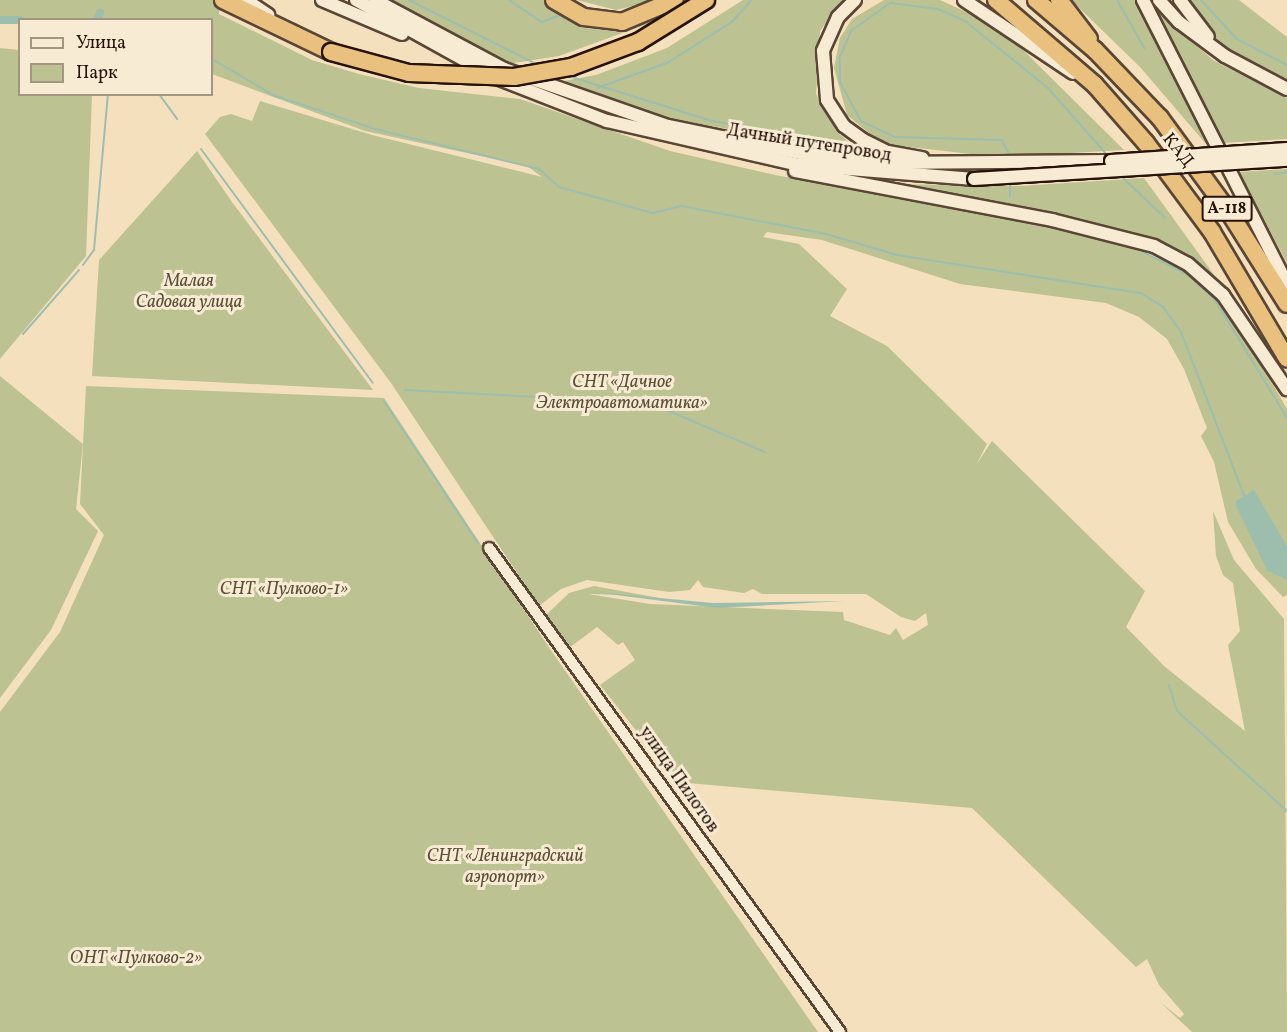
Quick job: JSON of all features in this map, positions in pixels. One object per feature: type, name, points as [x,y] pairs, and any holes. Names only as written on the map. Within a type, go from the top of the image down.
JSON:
[{"type":"highway","points":[[223,0],[331,52],[410,72],[514,76],[571,67],[638,42],[706,0]]},
{"type":"highway","points":[[554,0],[584,17],[622,22],[675,0]]},
{"type":"highway","name":"КАД","points":[[996,0],[1095,85],[1212,232],[1287,359]]},
{"type":"highway","name":"КАД","points":[[1036,0],[1095,50],[1160,118],[1232,215],[1287,304]]},
{"type":"highway","points":[[1059,0],[1095,50]]},
{"type":"main road","points":[[246,0],[331,52]]},
{"type":"main road","points":[[322,0],[458,57]]},
{"type":"main road","name":"Дачный путепровод","points":[[356,0],[458,57],[607,121],[751,157],[861,173],[974,179],[1287,160]]},
{"type":"main road","name":"Дачный путепровод","points":[[375,0],[504,69],[668,126],[862,161],[1007,166],[1287,149]]},
{"type":"main road","points":[[855,0],[828,34],[821,69],[827,100],[844,126],[888,152],[1007,166]]},
{"type":"main road","points":[[964,0],[1031,49],[1095,85]]},
{"type":"main road","points":[[1143,0],[1287,284]]},
{"type":"main road","points":[[1159,0],[1179,22],[1225,56],[1287,89]]},
{"type":"main road","points":[[1180,0],[1225,56]]},
{"type":"main road","points":[[751,157],[774,167],[1052,220],[1154,246],[1188,264],[1223,295],[1287,389]]},
{"type":"street","name":"улица Пилотов","points":[[489,549],[840,1032]]},
{"type":"green space","name":"СНТ «Дачное Электроавтоматика»","points":[[0,0],[220,0],[219,14],[312,60],[359,74],[419,88],[520,99],[670,151],[775,175],[1113,239],[1189,272],[1240,328],[1287,409],[1287,595],[1283,597],[1256,569],[1228,522],[1214,462],[1201,436],[1207,428],[1184,369],[1167,339],[1139,317],[1106,303],[960,284],[822,240],[767,232],[763,237],[799,244],[847,289],[830,316],[887,346],[987,444],[976,465],[992,441],[1145,591],[1126,627],[1164,666],[1245,731],[1228,645],[1240,631],[1233,583],[1223,575],[1216,556],[1213,511],[1234,560],[1284,619],[1287,1032],[1192,1032],[1160,1002],[1180,1018],[1184,1014],[1159,985],[1147,959],[1136,967],[972,808],[677,782],[600,685],[635,660],[623,642],[618,645],[597,627],[569,648],[545,616],[569,593],[594,586],[681,602],[588,594],[650,604],[843,612],[844,620],[890,635],[896,628],[903,640],[928,625],[926,613],[915,621],[901,617],[866,594],[762,594],[753,589],[744,593],[703,587],[698,580],[690,590],[669,592],[587,580],[561,589],[539,606],[391,383],[205,134],[220,117],[231,114],[252,121],[260,101],[372,135],[542,177],[527,166],[365,131],[213,74],[213,18],[0,18]]},
{"type":"green space","points":[[389,0],[546,0],[582,24],[624,28],[650,23],[559,56],[508,64]]},
{"type":"green space","points":[[577,0],[658,0],[616,10]]},
{"type":"green space","points":[[743,0],[843,0],[820,31],[816,94],[837,132],[862,153],[667,118],[558,82],[596,75],[667,48]]},
{"type":"green space","points":[[884,0],[940,0],[1001,28],[1124,150],[997,157],[892,145],[874,137],[847,115],[834,68],[840,38],[852,19]]},
{"type":"green space","points":[[1071,0],[1135,0],[1212,144],[1206,144],[1140,67]]},
{"type":"green space","points":[[1183,0],[1239,0],[1287,37],[1287,84],[1230,52],[1207,33]]},
{"type":"green space","points":[[1156,11],[1213,60],[1287,98],[1287,139],[1222,143]]},
{"type":"green space","points":[[0,48],[18,50],[18,96],[92,96],[86,256],[0,359]]},
{"type":"green space","name":"Малая Садовая улица","points":[[197,151],[232,202],[373,390],[92,376],[99,260]]},
{"type":"green space","points":[[1287,169],[1287,263],[1239,172]]},
{"type":"green space","points":[[1144,178],[1228,294],[1161,244],[1126,231],[889,184],[1020,186]]},
{"type":"green space","points":[[0,376],[83,444],[76,509],[98,531],[51,630],[0,698]]},
{"type":"green space","points":[[86,386],[384,398],[550,649],[818,1032],[0,1032],[0,712],[60,632],[104,535],[80,504]]},
{"type":"shaded area","points":[[1254,490],[1287,546],[1287,580],[1267,570],[1237,508],[1236,501]]},
{"type":"shaded area","points":[[585,591],[713,603],[844,601],[717,608]]},
{"type":"waterway","points":[[409,0],[538,65]]},
{"type":"waterway","points":[[509,0],[542,22],[565,13]]},
{"type":"waterway","points":[[597,88],[667,63],[732,22],[752,0]]},
{"type":"waterway","points":[[1117,0],[1145,49]]},
{"type":"waterway","points":[[1201,0],[1237,39],[1287,65]]},
{"type":"waterway","points":[[1010,156],[1002,140],[895,137],[861,121],[840,82],[840,57],[851,31],[890,3],[938,9],[965,21],[1048,88],[1107,155]]},
{"type":"waterway","points":[[98,18],[100,13]]},
{"type":"waterway","points":[[0,20],[18,20]]},
{"type":"waterway","points":[[213,60],[273,95],[375,129],[539,169],[559,187],[653,213],[682,206],[826,234],[897,255],[1141,293],[1163,307],[1181,332],[1244,495]]},
{"type":"waterway","points":[[565,75],[712,121],[818,140]]},
{"type":"waterway","points":[[83,265],[94,250],[108,96]]},
{"type":"waterway","points":[[160,96],[177,119]]},
{"type":"waterway","points":[[201,149],[373,383]]},
{"type":"waterway","points":[[1275,174],[1287,172]]},
{"type":"waterway","points":[[1120,175],[1165,218]]},
{"type":"waterway","points":[[1010,180],[1010,197]]},
{"type":"waterway","points":[[1143,252],[1190,276],[1215,300],[1287,418]]},
{"type":"waterway","points":[[23,334],[79,270]]},
{"type":"waterway","points":[[405,390],[650,403],[765,452]]},
{"type":"waterway","points":[[384,401],[478,543]]},
{"type":"waterway","points":[[488,557],[500,574]]},
{"type":"waterway","points":[[1169,685],[1177,711],[1287,811]]},
{"type":"park label","name":"СНТ «Пулково-1»","points":[[284,590]]},
{"type":"park label","name":"СНТ «Ленинградский аэропорт»","points":[[505,868]]},
{"type":"park label","name":"ОНТ «Пулково-2»","points":[[136,959]]}]
